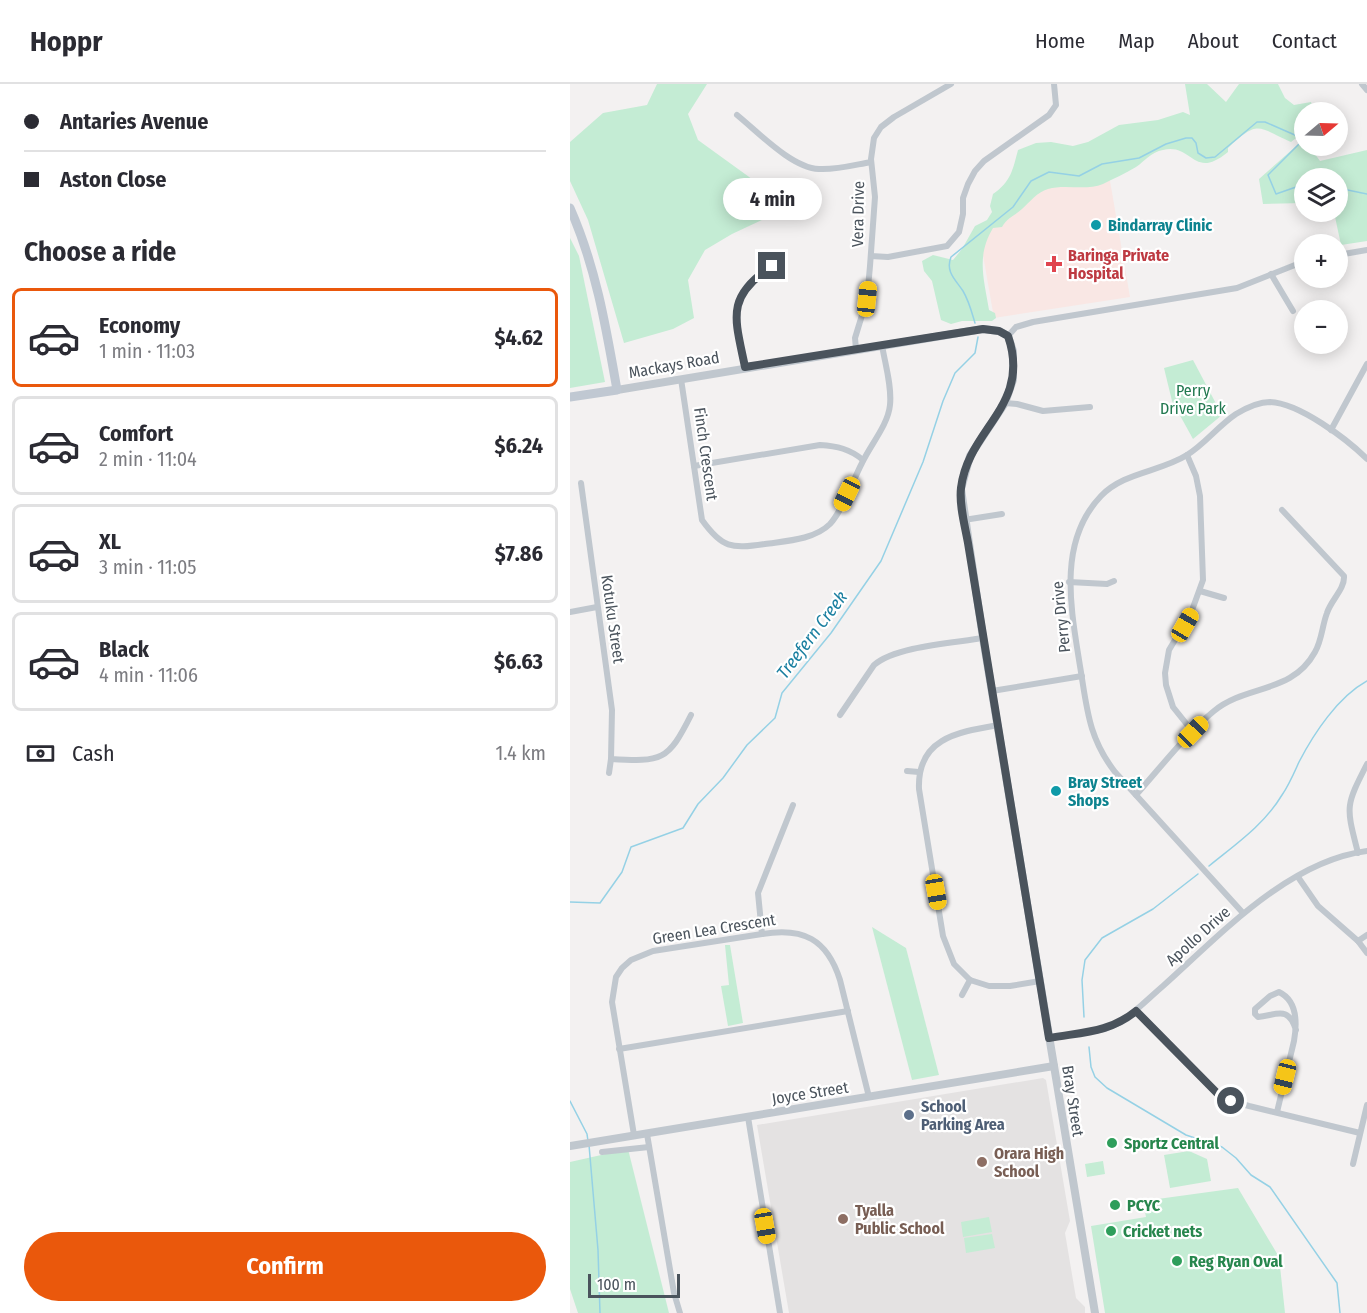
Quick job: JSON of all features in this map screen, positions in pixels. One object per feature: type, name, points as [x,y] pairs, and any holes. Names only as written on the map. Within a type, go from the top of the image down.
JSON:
[{"type":"main road","points":[[570,208],[596,277],[617,390]]},
{"type":"main road","name":"Mackays Road","points":[[570,397],[617,390]]},
{"type":"street","name":"Vera Drive","points":[[856,349],[855,338],[867,299],[871,256],[875,197],[871,162],[872,148],[881,127],[951,84]]},
{"type":"street","points":[[871,256],[896,255],[948,246],[959,232],[963,214],[963,198],[975,171],[984,161],[1049,115],[1056,105],[1054,84]]},
{"type":"street","points":[[1362,84],[1367,90]]},
{"type":"street","points":[[737,115],[799,164],[816,169],[834,169],[871,162]]},
{"type":"street","points":[[1348,254],[1367,253]]},
{"type":"street","points":[[1008,336],[1016,327],[1033,322],[1235,289],[1294,265]]},
{"type":"street","points":[[745,367],[736,310],[748,284],[772,266]]},
{"type":"street","points":[[1271,274],[1293,311]]},
{"type":"street","name":"Mackays Road","points":[[617,390],[983,329],[999,331],[1008,336]]},
{"type":"street","name":"Bray Street","points":[[1008,336],[1013,351],[1013,380],[1005,403],[970,456],[961,489],[983,638],[1095,1313]]},
{"type":"street","name":"Finch Crescent","points":[[681,379],[702,520],[715,538],[729,546],[749,546],[812,535],[830,524],[881,429],[890,406],[882,345]]},
{"type":"street","points":[[1332,430],[1367,364]]},
{"type":"street","name":"Perry Drive","points":[[1243,914],[1115,772],[1098,747],[1089,719],[1071,610],[1069,582],[1082,524],[1103,495],[1120,482],[1187,456],[1234,415],[1251,406],[1268,402],[1283,404],[1332,430],[1367,459]]},
{"type":"street","points":[[1005,403],[1043,411],[1090,407]]},
{"type":"street","points":[[694,466],[820,445],[838,446],[863,459]]},
{"type":"street","points":[[1187,456],[1196,476],[1200,496],[1204,569],[1200,591],[1191,613],[1169,651],[1165,673],[1166,685],[1173,706],[1193,732]]},
{"type":"street","name":"Kotuku Street","points":[[581,483],[612,710],[609,773]]},
{"type":"street","points":[[1136,795],[1212,712],[1232,699],[1277,686],[1301,670],[1315,653],[1330,605],[1344,584],[1342,572],[1282,510]]},
{"type":"street","points":[[964,519],[1002,514]]},
{"type":"street","points":[[1069,582],[1107,584],[1114,581]]},
{"type":"street","points":[[1200,591],[1224,598]]},
{"type":"street","points":[[570,612],[597,607]]},
{"type":"street","points":[[840,715],[874,665],[884,657],[923,647],[983,638]]},
{"type":"street","points":[[992,691],[1082,676]]},
{"type":"street","points":[[610,759],[651,760],[665,755],[675,745],[691,715]]},
{"type":"street","points":[[998,725],[949,736],[932,749],[922,763],[919,772],[919,789],[945,946],[954,964],[970,980],[989,986],[1000,987],[1040,981]]},
{"type":"street","points":[[1358,853],[1349,816],[1349,804],[1351,795],[1367,764]]},
{"type":"street","points":[[907,771],[919,772]]},
{"type":"street","points":[[762,934],[758,893],[793,805]]},
{"type":"street","name":"Apollo Drive","points":[[1049,1038],[1110,1027],[1121,1022],[1243,914],[1298,877],[1328,861],[1367,851]]},
{"type":"street","points":[[1298,877],[1318,906],[1358,941],[1367,953]]},
{"type":"street","name":"Green Lea Crescent","points":[[634,1135],[619,1049],[612,989],[622,968],[631,960],[653,951],[780,931],[805,935],[816,941],[827,951],[836,965],[869,1097]]},
{"type":"street","points":[[1358,941],[1367,935]]},
{"type":"street","points":[[962,994],[970,980]]},
{"type":"street","points":[[1277,1112],[1296,1030],[1295,1013],[1287,998],[1281,993],[1273,994],[1255,1009],[1258,1017],[1276,1012],[1284,1013],[1293,1022],[1296,1030]]},
{"type":"street","points":[[619,1049],[848,1011]]},
{"type":"street","points":[[1136,1011],[1217,1093],[1231,1101],[1360,1133]]},
{"type":"street","name":"Joyce Street","points":[[570,1146],[1054,1066]]},
{"type":"street","points":[[1353,1164],[1367,1105]]},
{"type":"street","points":[[748,1117],[780,1313]]},
{"type":"street","points":[[647,1134],[674,1293],[680,1313]]},
{"type":"street","points":[[602,1152],[649,1147]]},
{"type":"shaded area","name":"Baringa Private Hospital","points":[[1109,175],[1130,297],[994,318],[979,232],[1029,188]]},
{"type":"shaded area","points":[[1043,1078],[1046,1080],[1070,1221],[1065,1233],[1076,1298],[1085,1307],[1085,1313],[789,1313],[757,1125]]},
{"type":"green space","points":[[657,84],[707,84],[688,114],[698,140],[778,198],[775,211],[768,217],[705,250],[688,280],[694,318],[673,329],[624,343],[588,220],[570,181],[570,142],[603,113],[647,105]]},
{"type":"green space","points":[[1185,84],[1207,84],[1226,102],[1239,84],[1278,84],[1285,98],[1294,105],[1294,140],[1291,142],[1264,130],[1253,129],[1228,148],[1228,152],[1207,163],[1200,162],[1181,151],[1163,150],[1103,184],[1090,187],[1055,188],[1040,192],[1008,219],[1002,227],[993,228],[984,248],[983,268],[989,310],[995,313],[996,318],[992,321],[962,321],[951,324],[941,320],[932,281],[924,271],[922,261],[933,255],[953,260],[975,226],[987,220],[992,212],[990,206],[993,194],[1008,180],[1018,150],[1036,143],[1051,142],[1073,146],[1088,142],[1119,125],[1158,120],[1183,112],[1190,115]]},
{"type":"green space","points":[[1294,148],[1294,156],[1316,156],[1320,161],[1367,150],[1367,241],[1348,244],[1348,234],[1339,234],[1336,222],[1348,222],[1348,168],[1294,168],[1294,203],[1263,204],[1259,179]]},
{"type":"green space","points":[[570,238],[579,256],[605,382],[570,388]]},
{"type":"green space","name":"Perry Drive Park","points":[[1193,360],[1222,415],[1193,439],[1172,401],[1164,368]]},
{"type":"green space","points":[[872,927],[906,948],[939,1075],[912,1080]]},
{"type":"green space","points":[[725,945],[730,945],[743,1023],[728,1026],[721,986],[729,985]]},
{"type":"green space","points":[[628,1149],[669,1313],[578,1313],[570,1289],[570,1162]]},
{"type":"green space","points":[[1189,1151],[1207,1159],[1211,1181],[1170,1188],[1164,1155]]},
{"type":"green space","points":[[1103,1161],[1105,1174],[1087,1177],[1085,1164]]},
{"type":"green space","points":[[1238,1188],[1279,1257],[1285,1313],[1105,1313],[1091,1226],[1146,1217],[1143,1201]]},
{"type":"green space","points":[[989,1217],[992,1232],[963,1237],[961,1222]]},
{"type":"green space","points":[[992,1234],[995,1248],[966,1253],[964,1238]]},
{"type":"waterway","name":"Treefern Creek","points":[[975,323],[965,295],[950,271],[951,257],[1013,207],[1031,181],[1049,172],[1079,176],[1102,164],[1139,158],[1166,144],[1186,138],[1192,138],[1196,143],[1198,153],[1206,158],[1215,157],[1257,122],[1265,122],[1304,139],[1268,175],[1276,194],[1294,188]]},
{"type":"waterway","name":"Treefern Creek","points":[[1348,190],[1367,194]]},
{"type":"waterway","name":"Treefern Creek","points":[[570,902],[600,903],[622,872],[631,847],[683,828],[698,804],[723,778],[747,745],[775,718],[782,693],[831,633],[881,561],[923,462],[943,401],[955,373],[975,353],[978,337]]},
{"type":"waterway","points":[[1209,866],[1249,834],[1267,816],[1285,791],[1319,728],[1346,696],[1367,681]]},
{"type":"waterway","points":[[1084,1017],[1082,980],[1085,960],[1102,938],[1153,909],[1198,874]]},
{"type":"waterway","points":[[1089,1047],[1091,1067],[1095,1077],[1107,1088],[1186,1135],[1222,1147],[1236,1158],[1251,1175],[1270,1187],[1337,1283],[1340,1313]]},
{"type":"waterway","name":"Treefern Creek","points":[[570,1101],[587,1134],[588,1141]]},
{"type":"waterway","name":"Treefern Creek","points":[[589,1145],[598,1250],[600,1313]]},
{"type":"place","name":"Bindarray Clinic","points":[[1096,225]]},
{"type":"place","name":"Baringa Private Hospital","points":[[1054,264]]},
{"type":"place","name":"Bray Street Shops","points":[[1056,791]]},
{"type":"place","name":"School Parking Area","points":[[909,1115]]},
{"type":"place","name":"Sportz Central","points":[[1112,1143]]},
{"type":"place","name":"Orara High School","points":[[982,1162]]},
{"type":"place","name":"PCYC","points":[[1115,1205]]},
{"type":"place","name":"Tyalla Public School","points":[[843,1219]]},
{"type":"place","name":"Cricket nets","points":[[1111,1231]]},
{"type":"place","name":"Reg Ryan Oval","points":[[1177,1261]]},
{"type":"route","points":[[772,266],[748,284],[740,297],[736,310],[745,367],[989,328],[1008,336],[1013,351],[1013,380],[1005,403],[970,456],[961,489],[1049,1038],[1110,1027],[1136,1011],[1217,1093],[1231,1101]]}]
